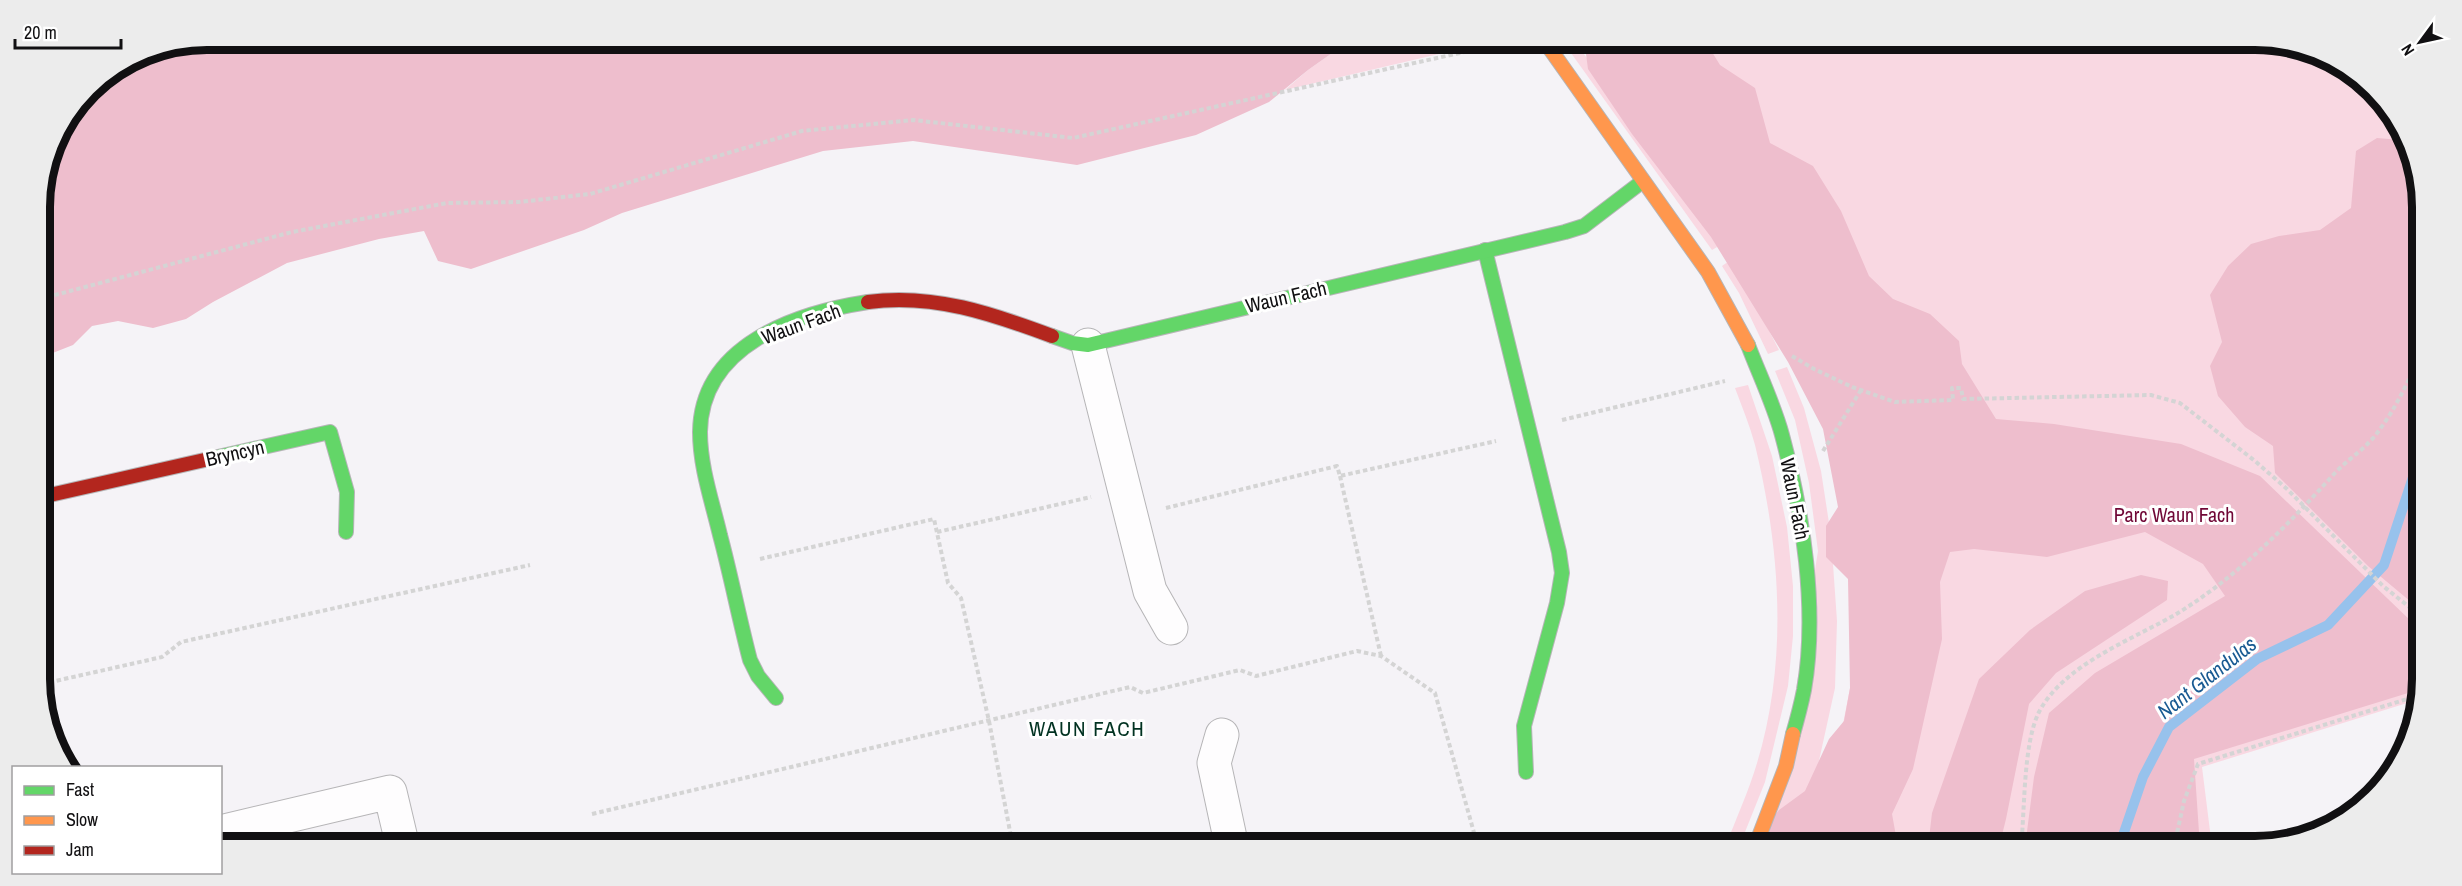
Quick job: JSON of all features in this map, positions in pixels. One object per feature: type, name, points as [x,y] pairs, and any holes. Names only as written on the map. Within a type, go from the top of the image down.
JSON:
[{"type":"street","name":"Waun Fach","points":[[1551,50],[1708,272],[1747,344],[1782,434],[1803,536],[1809,597],[1804,689],[1786,766],[1759,836]]},
{"type":"street","name":"Waun Fach","points":[[776,698],[754,670],[704,468],[700,433],[705,398],[719,368],[743,346],[776,328],[820,313],[871,301],[908,299],[941,302],[974,310],[1072,343],[1088,345],[1584,226],[1643,181]]},
{"type":"street","points":[[1485,250],[1559,552],[1562,573],[1557,603],[1524,726],[1526,772]]},
{"type":"street","points":[[1088,345],[1150,591],[1171,628]]},
{"type":"street","name":"Bryncyn","points":[[50,495],[330,432],[347,492],[346,532]]},
{"type":"street","points":[[1222,735],[1214,763],[1230,836]]},
{"type":"street","points":[[222,832],[390,792],[400,836]]},
{"type":"path","points":[[50,296],[292,232],[447,203],[519,202],[590,194],[802,131],[914,120],[1073,138],[1473,50]]},
{"type":"path","points":[[1792,356],[1814,369],[1861,390],[1896,402],[1953,400],[1952,388],[1961,388],[1963,399],[2151,395],[2180,403],[2255,461],[2383,586],[2412,609]]},
{"type":"path","points":[[2022,836],[2025,785],[2033,728],[2047,700],[2067,679],[2086,664],[2178,612],[2220,584],[2260,551],[2373,438],[2404,392],[2412,373]]},
{"type":"path","points":[[1340,476],[1530,433],[1548,423],[1728,381]]},
{"type":"path","points":[[1823,451],[1861,390]]},
{"type":"path","points":[[937,532],[1128,505],[1154,511],[1338,466],[1381,656]]},
{"type":"path","points":[[728,566],[934,519],[948,583],[961,598],[989,722],[1010,836]]},
{"type":"path","points":[[50,682],[162,657],[181,642],[530,565]]},
{"type":"path","points":[[591,814],[1130,687],[1143,693],[1240,670],[1256,676],[1357,651],[1381,656],[1435,693],[1475,836]]},
{"type":"path","points":[[2176,836],[2184,801],[2198,764],[2411,698]]},
{"type":"green space","points":[[207,50],[1336,50],[1269,102],[1196,135],[1077,165],[913,141],[823,151],[622,213],[584,230],[471,269],[438,261],[424,231],[379,239],[287,263],[186,319],[153,328],[118,321],[92,326],[73,345],[50,354],[50,197],[61,147],[76,119],[111,82],[147,61],[166,55]]},
{"type":"green space","points":[[1336,50],[1456,50],[1285,90]]},
{"type":"green space","points":[[1569,50],[1581,50],[1722,244],[1712,250]]},
{"type":"green space","points":[[1585,50],[1711,50],[1720,65],[1755,88],[1770,143],[1813,166],[1841,211],[1869,276],[1893,299],[1930,314],[1959,341],[1962,364],[1996,419],[2054,424],[2181,444],[2260,476],[2412,622],[2411,692],[2194,759],[2199,836],[2026,836],[2034,777],[2049,713],[2095,673],[2225,596],[2203,564],[2145,532],[2047,557],[1974,549],[1950,552],[1940,582],[1942,639],[1913,769],[1892,814],[1896,836],[1759,836],[1779,810],[1805,791],[1829,739],[1844,721],[1850,688],[1848,579],[1826,557],[1826,526],[1838,507],[1823,429],[1788,362],[1711,237],[1632,134],[1588,69]]},
{"type":"green space","name":"Parc Waun Fach","points":[[1594,50],[2255,50],[2296,55],[2315,61],[2334,71],[2351,82],[2380,111],[2401,147],[2411,186],[2411,702],[2202,767],[2211,836],[1821,836],[1850,688],[1877,402]]},
{"type":"green space","points":[[2377,138],[2397,140],[2407,166],[2411,186],[2412,603],[2368,566],[2275,473],[2273,446],[2245,427],[2218,396],[2210,366],[2222,342],[2210,295],[2228,266],[2251,244],[2279,236],[2320,230],[2351,208],[2356,151]]},
{"type":"green space","points":[[1732,259],[1779,350],[1768,354],[1739,293],[1722,266]]},
{"type":"green space","points":[[1787,367],[1804,408],[1821,471],[1831,536],[1837,621],[1835,688],[1802,836],[1773,836],[1818,551],[1809,483],[1795,420],[1775,371]]},
{"type":"green space","points":[[1748,385],[1772,456],[1787,527],[1793,586],[1793,636],[1788,686],[1765,782],[1743,836],[1729,836],[1758,761],[1775,672],[1777,626],[1772,535],[1765,490],[1753,438],[1735,388]]},
{"type":"green space","points":[[2141,575],[2168,581],[2167,600],[2056,673],[2029,704],[2002,836],[1929,836],[1932,813],[1979,679],[2030,630],[2085,591]]},
{"type":"waterway","name":"Nant Glandulas","points":[[2123,836],[2143,777],[2169,727],[2257,659],[2328,625],[2384,565],[2412,480]]},
{"type":"traffic: fast","points":[[1052,336],[1072,343],[1088,345],[1565,232],[1584,226],[1643,181]]},
{"type":"traffic: fast","points":[[1485,250],[1559,552],[1562,573],[1557,603],[1524,726],[1526,772]]},
{"type":"traffic: fast","points":[[776,698],[758,676],[750,660],[707,484],[700,432],[705,402],[717,377],[735,356],[757,338],[783,325],[812,315],[868,302]]},
{"type":"traffic: fast","points":[[1748,345],[1782,435],[1796,496],[1806,562],[1809,595],[1808,659],[1804,690],[1793,734]]},
{"type":"traffic: fast","points":[[209,459],[330,432],[347,492],[346,532]]},
{"type":"traffic: slow","points":[[1551,50],[1708,272],[1748,345]]},
{"type":"traffic: slow","points":[[1759,836],[1786,766],[1793,734]]},
{"type":"traffic: jam","points":[[868,302],[916,300],[962,307],[1052,336]]},
{"type":"traffic: jam","points":[[50,495],[209,459]]},
{"type":"district","name":"WAUN FACH","points":[[1087,729]]}]
